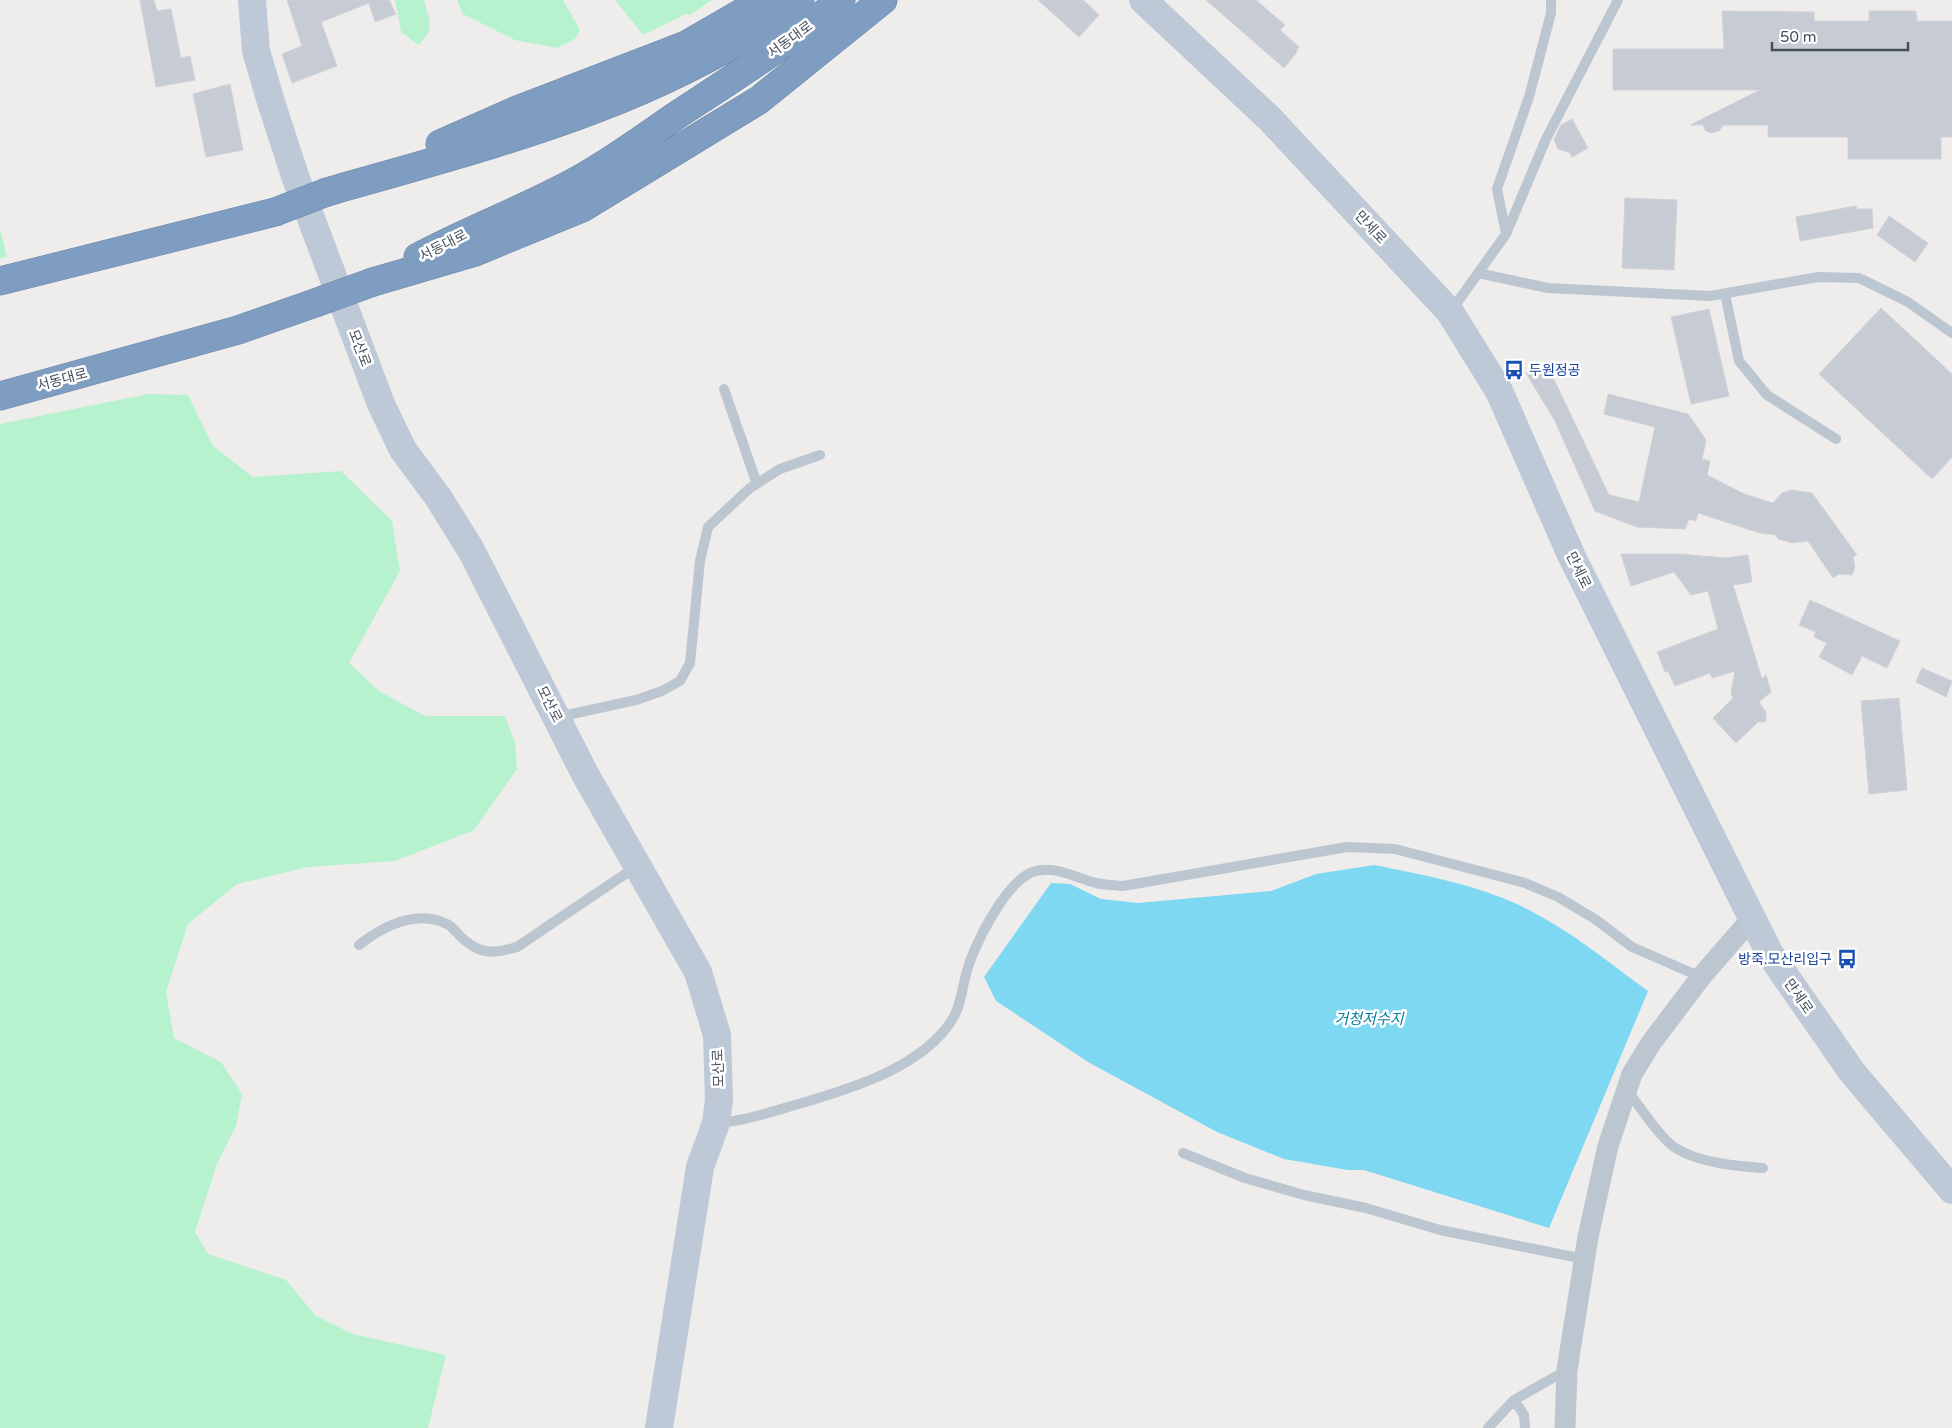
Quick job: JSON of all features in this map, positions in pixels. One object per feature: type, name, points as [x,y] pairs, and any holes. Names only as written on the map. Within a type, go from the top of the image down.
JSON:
[{"type":"highway","points":[[326,192],[517,110],[686,44],[764,0]]},
{"type":"highway","name":"서동대로","points":[[0,281],[274,212],[326,192],[523,135],[633,94],[690,69],[764,27],[800,0]]},
{"type":"highway","name":"서동대로","points":[[0,396],[238,330],[373,282],[448,241],[535,202],[586,176],[800,33],[841,0]]},
{"type":"highway","points":[[373,282],[475,252],[582,208],[759,100],[883,0]]},
{"type":"street","name":"모산로","points":[[252,0],[256,51],[271,102],[295,176],[381,404],[403,450],[438,497],[471,550],[585,774],[698,972],[717,1035],[719,1100],[716,1123],[700,1167],[658,1428]]},
{"type":"street","name":"만세로","points":[[1143,0],[1270,119],[1450,312],[1498,391],[1572,557],[1770,954],[1852,1072],[1952,1190]]},
{"type":"street","points":[[1565,1428],[1567,1370],[1584,1259],[1608,1146],[1632,1074],[1651,1043],[1701,976],[1752,918]]},
{"type":"lane","points":[[1506,234],[1497,189],[1529,97],[1551,13],[1551,0]]},
{"type":"lane","points":[[1450,312],[1506,234],[1546,139],[1618,0]]},
{"type":"lane","points":[[1478,273],[1548,288],[1710,296],[1818,277],[1859,278],[1908,302],[1952,333]]},
{"type":"lane","points":[[1725,294],[1739,361],[1767,395],[1836,439]]},
{"type":"lane","points":[[724,389],[757,484]]},
{"type":"lane","points":[[557,717],[636,700],[662,691],[680,681],[690,663],[700,561],[708,527],[757,484],[780,469],[820,455]]},
{"type":"lane","points":[[716,1123],[745,1120],[857,1086],[899,1065],[931,1044],[952,1020],[962,997],[972,955],[989,923],[1009,891],[1031,873],[1053,870],[1097,883],[1123,886],[1347,848],[1395,849],[1525,883],[1558,897],[1595,919],[1632,947],[1701,976]]},
{"type":"lane","points":[[359,945],[377,931],[401,921],[428,919],[449,925],[477,950],[495,953],[517,947],[638,866]]},
{"type":"lane","points":[[1627,1089],[1648,1118],[1676,1149],[1724,1166],[1763,1168]]},
{"type":"lane","points":[[1184,1153],[1245,1178],[1304,1195],[1366,1208],[1440,1230],[1584,1259]]},
{"type":"lane","points":[[1488,1428],[1514,1400],[1567,1370]]},
{"type":"lane","points":[[1514,1400],[1524,1415],[1525,1428]]},
{"type":"green space","points":[[395,0],[424,0],[430,24],[427,34],[418,45],[401,32]]},
{"type":"green space","points":[[457,0],[563,0],[580,30],[575,39],[557,48],[515,40],[463,14]]},
{"type":"green space","points":[[615,0],[712,0],[690,15],[686,14],[643,35]]},
{"type":"green space","points":[[0,229],[7,257],[0,258]]},
{"type":"green space","points":[[148,394],[188,395],[213,446],[253,477],[341,471],[392,521],[400,571],[349,663],[379,691],[425,716],[505,716],[515,742],[517,769],[474,830],[395,861],[308,867],[237,884],[188,924],[166,992],[174,1038],[221,1062],[242,1094],[236,1126],[217,1164],[195,1232],[208,1254],[286,1280],[316,1316],[353,1334],[446,1355],[428,1428],[0,1428],[0,424]]},
{"type":"water","name":"거청저수지","points":[[1374,865],[1467,886],[1521,906],[1571,935],[1648,991],[1549,1228],[1364,1170],[1348,1170],[1284,1159],[1217,1132],[1088,1062],[996,1001],[984,977],[1051,883],[1070,884],[1101,899],[1138,903],[1271,891],[1316,874]]},
{"type":"building","points":[[140,0],[154,0],[157,11],[171,9],[181,58],[190,56],[195,80],[156,87]]},
{"type":"building","points":[[287,0],[389,0],[396,14],[375,22],[369,3],[321,22],[337,66],[292,83],[282,54],[302,46]]},
{"type":"building","points":[[1038,0],[1083,0],[1099,15],[1079,37]]},
{"type":"building","points":[[1206,0],[1256,0],[1285,25],[1280,30],[1299,47],[1297,52],[1284,68]]},
{"type":"building","points":[[1722,11],[1814,12],[1814,21],[1869,21],[1869,11],[1916,11],[1917,21],[1952,21],[1952,137],[1941,137],[1941,159],[1848,159],[1848,137],[1768,137],[1768,125],[1723,125],[1719,131],[1710,133],[1705,130],[1703,125],[1690,125],[1760,90],[1613,90],[1613,49],[1724,49]]},
{"type":"building","points":[[230,84],[243,150],[206,157],[193,94]]},
{"type":"building","points":[[1572,119],[1588,148],[1572,157],[1570,153],[1558,149],[1554,140],[1561,125]]},
{"type":"building","points":[[1625,198],[1677,200],[1674,270],[1622,268]]},
{"type":"building","points":[[1856,206],[1857,209],[1872,209],[1873,228],[1800,241],[1796,217]]},
{"type":"building","points":[[1889,216],[1928,243],[1915,262],[1877,235]]},
{"type":"building","points":[[1881,308],[1952,374],[1952,457],[1932,479],[1819,374]]},
{"type":"building","points":[[1709,309],[1729,396],[1691,404],[1671,317]]},
{"type":"building","points":[[1539,365],[1546,372],[1550,371],[1609,495],[1639,502],[1655,427],[1604,414],[1608,394],[1688,414],[1706,440],[1702,459],[1710,461],[1707,475],[1744,494],[1773,503],[1782,493],[1791,490],[1812,493],[1857,555],[1853,557],[1855,567],[1852,575],[1839,574],[1833,578],[1808,541],[1792,543],[1778,539],[1776,535],[1760,533],[1698,513],[1696,521],[1689,519],[1685,529],[1637,527],[1595,511],[1555,421],[1526,373]]},
{"type":"building","points":[[1621,554],[1680,554],[1725,558],[1748,555],[1752,582],[1733,585],[1762,679],[1766,675],[1771,692],[1759,702],[1766,712],[1766,722],[1758,722],[1736,743],[1713,718],[1733,698],[1731,693],[1735,671],[1712,678],[1710,673],[1675,686],[1668,671],[1665,672],[1657,652],[1718,629],[1708,591],[1691,595],[1674,572],[1631,586]]},
{"type":"building","points":[[1810,600],[1900,641],[1887,668],[1862,656],[1852,675],[1819,657],[1827,643],[1814,637],[1816,632],[1799,625]]},
{"type":"building","points":[[1922,668],[1952,681],[1946,697],[1916,682]]},
{"type":"building","points":[[1899,698],[1907,790],[1869,794],[1861,701]]},
{"type":"place","name":"두원정공","points":[[1514,370]]},
{"type":"place","name":"방죽.모산리입구","points":[[1847,959]]}]
